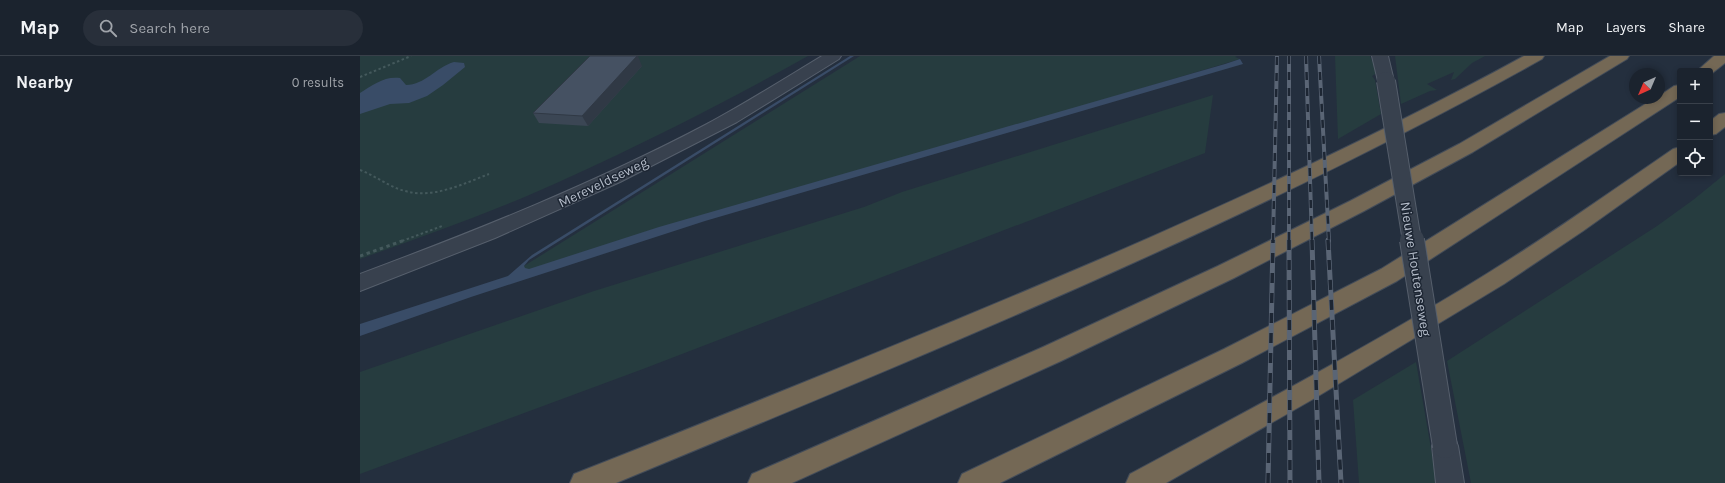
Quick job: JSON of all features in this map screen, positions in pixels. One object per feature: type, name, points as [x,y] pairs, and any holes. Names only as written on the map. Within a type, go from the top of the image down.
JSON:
[{"type":"highway","points":[[584,483],[999,313],[1222,214],[1378,139],[1536,56]]},
{"type":"highway","points":[[762,483],[1052,354],[1226,272],[1357,206],[1466,148],[1621,56]]},
{"type":"highway","points":[[1709,68],[1724,56]]},
{"type":"highway","points":[[972,483],[1233,356],[1389,275],[1677,92]]},
{"type":"highway","points":[[1713,128],[1725,118]]},
{"type":"highway","points":[[1140,483],[1239,428],[1469,295],[1543,248],[1677,155]]},
{"type":"street","name":"Mereveldseweg","points":[[360,282],[445,251],[568,199],[696,137],[779,90],[833,56]]},
{"type":"street","name":"Nieuwe Houtenseweg","points":[[1380,56],[1386,81],[1450,483]]},
{"type":"path","points":[[360,77],[411,56]]},
{"type":"path","points":[[360,170],[406,191],[423,193],[457,186],[489,174]]},
{"type":"path","points":[[360,256],[442,226]]},
{"type":"green space","points":[[360,56],[808,56],[599,164],[486,213],[360,259]]},
{"type":"green space","points":[[860,56],[1237,56],[1235,57],[1240,59],[500,281]]},
{"type":"green space","points":[[1335,56],[1370,56],[1377,73],[1372,76],[1375,80],[1381,114],[1338,139]]},
{"type":"green space","points":[[1395,56],[1485,56],[1472,63],[1455,79],[1451,80],[1454,72],[1427,84],[1437,90],[1430,91],[1401,104]]},
{"type":"green space","points":[[1213,95],[1205,153],[643,369],[360,474],[360,372],[594,291],[864,207],[902,192]]},
{"type":"green space","points":[[1725,174],[1725,483],[1471,483],[1447,361],[1657,226],[1693,200]]},
{"type":"green space","points":[[1416,362],[1437,483],[1359,483],[1353,400]]},
{"type":"water","points":[[850,56],[854,56],[529,260],[524,266],[525,268],[529,269],[659,227],[1240,59],[1243,64],[705,221],[471,297],[360,336],[360,324],[508,276],[532,255]]},
{"type":"water","points":[[454,62],[464,63],[465,67],[427,96],[409,103],[390,104],[360,114],[360,93],[374,84],[389,78],[400,78],[406,85],[413,84],[425,79],[448,64]]},
{"type":"building","points":[[590,56],[637,56],[582,116],[533,113]]},
{"type":"railway","points":[[1273,241],[1277,56]]},
{"type":"railway","points":[[1289,56],[1289,240]]},
{"type":"railway","points":[[1306,56],[1312,241]]},
{"type":"railway","points":[[1319,56],[1329,241]]},
{"type":"railway","points":[[1268,483],[1273,240]]},
{"type":"railway","points":[[1289,240],[1290,483]]},
{"type":"railway","points":[[1312,240],[1319,483]]},
{"type":"railway","points":[[1328,240],[1341,483]]}]
